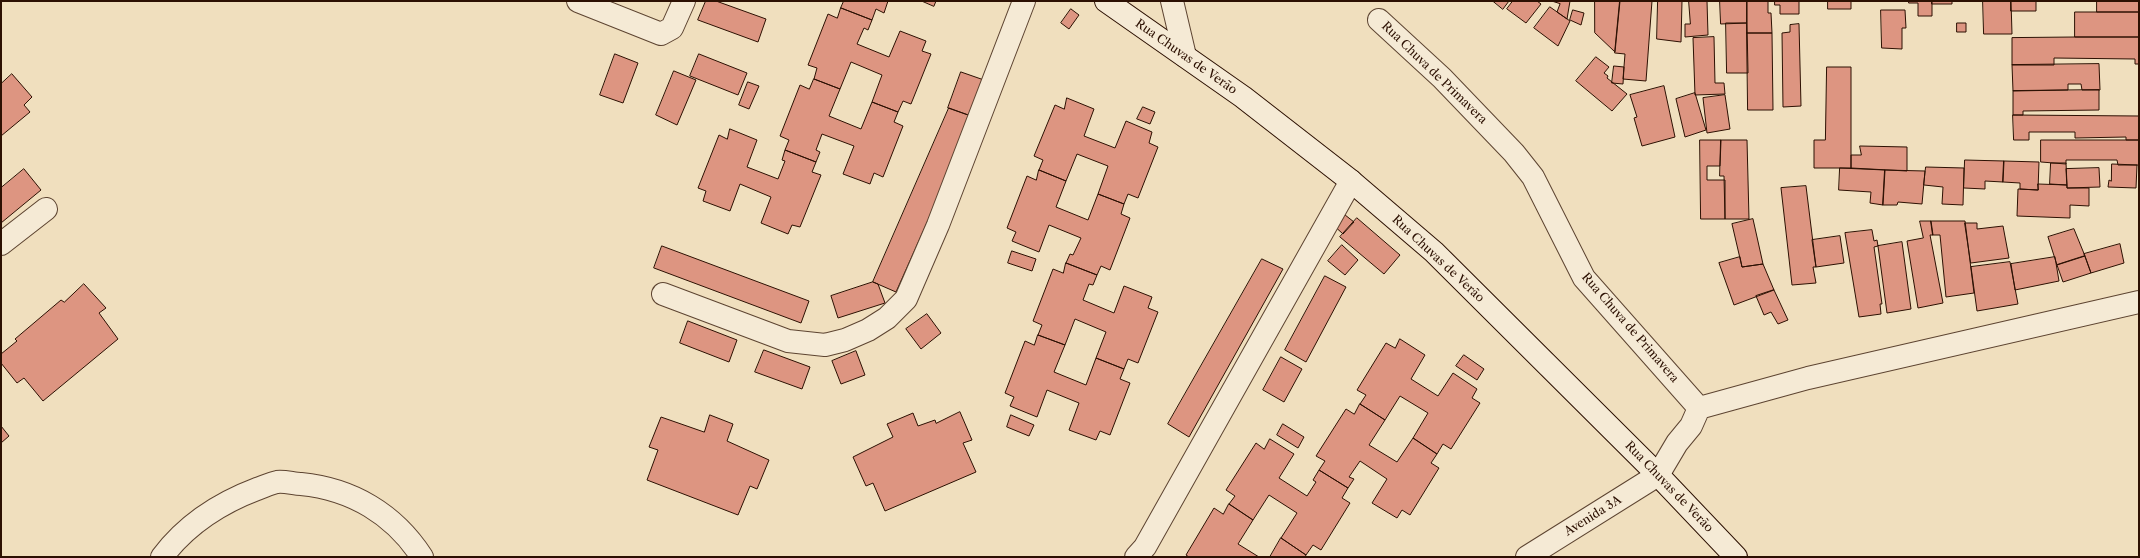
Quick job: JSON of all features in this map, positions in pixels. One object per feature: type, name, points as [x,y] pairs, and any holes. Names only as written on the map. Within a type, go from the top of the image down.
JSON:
[{"type":"street","points":[[578,1],[661,34],[672,28],[684,1]]},
{"type":"street","points":[[663,294],[788,342],[825,344],[845,340],[887,318],[906,299],[935,232],[1024,1]]},
{"type":"street","name":"Rua Chuvas de Verão","points":[[1106,1],[1243,97],[1352,181],[1434,252],[1658,475],[1736,557]]},
{"type":"street","points":[[1172,1],[1185,56]]},
{"type":"street","name":"Rua Chuva de Primavera","points":[[1379,20],[1442,78],[1514,153],[1533,177],[1584,278],[1699,408]]},
{"type":"street","points":[[1136,557],[1145,547],[1352,181]]},
{"type":"street","points":[[1,244],[46,209]]},
{"type":"street","points":[[1658,475],[1677,443],[1691,426],[1699,408],[1808,378],[2139,302]]},
{"type":"street","name":"Avenida 3A","points":[[1527,557],[1658,475]]},
{"type":"street","points":[[162,557],[172,544],[201,518],[235,497],[277,482],[325,486],[355,497],[387,517],[422,557]]},
{"type":"building","points":[[706,1],[716,1],[766,19],[758,42],[698,20]]},
{"type":"building","points":[[844,1],[888,1],[884,13],[876,9],[872,20],[841,8]]},
{"type":"building","points":[[922,1],[936,1],[934,6]]},
{"type":"building","points":[[1493,1],[1509,1],[1503,9]]},
{"type":"building","points":[[1513,1],[1537,1],[1541,4],[1526,23],[1507,9]]},
{"type":"building","points":[[1552,1],[1570,1],[1567,19],[1557,12],[1560,4]]},
{"type":"building","points":[[1595,1],[1620,1],[1615,52],[1595,33]]},
{"type":"building","points":[[1620,1],[1652,1],[1646,81],[1623,79],[1625,54],[1615,53]]},
{"type":"building","points":[[1658,1],[1682,1],[1681,42],[1657,39]]},
{"type":"building","points":[[1689,1],[1707,1],[1708,35],[1685,37],[1685,24],[1690,24]]},
{"type":"building","points":[[1720,1],[1747,1],[1747,23],[1721,24]]},
{"type":"building","points":[[1747,1],[1768,1],[1768,13],[1771,13],[1772,33],[1747,33]]},
{"type":"building","points":[[1775,1],[1799,1],[1799,14],[1780,14],[1780,5],[1775,5]]},
{"type":"building","points":[[1828,1],[1851,1],[1851,9],[1828,9]]},
{"type":"building","points":[[1909,1],[1932,1],[1932,16],[1918,16],[1918,3],[1909,3]]},
{"type":"building","points":[[1932,1],[1952,1],[1952,4],[1932,4]]},
{"type":"building","points":[[1983,1],[2011,1],[2012,34],[1984,34]]},
{"type":"building","points":[[2011,1],[2036,1],[2036,11],[2011,11]]},
{"type":"building","points":[[2097,1],[2139,1],[2139,12],[2097,12]]},
{"type":"building","points":[[1550,7],[1570,21],[1558,46],[1534,28]]},
{"type":"building","points":[[841,8],[872,20],[868,30],[864,28],[857,44],[889,57],[900,31],[926,41],[922,51],[931,54],[911,104],[903,101],[898,112],[872,102],[882,75],[851,62],[840,89],[814,79],[817,68],[808,65],[828,14],[837,18]]},
{"type":"building","points":[[1071,9],[1079,15],[1069,29],[1061,23]]},
{"type":"building","points":[[1573,10],[1584,13],[1581,25],[1570,20]]},
{"type":"building","points":[[1881,10],[1905,10],[1906,28],[1902,28],[1902,49],[1882,48]]},
{"type":"building","points":[[2075,12],[2139,12],[2139,37],[2075,37]]},
{"type":"building","points":[[1726,23],[1747,23],[1748,73],[1727,73]]},
{"type":"building","points":[[1957,23],[1966,23],[1966,32],[1957,32]]},
{"type":"building","points":[[1799,24],[1801,106],[1783,107],[1782,33],[1790,32],[1790,25]]},
{"type":"building","points":[[1747,33],[1772,33],[1773,110],[1748,110]]},
{"type":"building","points":[[1714,37],[1715,83],[1724,83],[1725,94],[1695,95],[1693,38]]},
{"type":"building","points":[[2139,37],[2139,64],[2135,64],[2135,59],[2054,58],[2054,65],[2012,65],[2012,38]]},
{"type":"building","points":[[615,54],[638,63],[623,103],[600,95]]},
{"type":"building","points":[[699,54],[747,73],[738,95],[690,76]]},
{"type":"building","points":[[1596,57],[1609,67],[1604,73],[1608,76],[1607,78],[1627,94],[1612,111],[1576,81]]},
{"type":"building","points":[[2099,64],[2100,90],[2082,90],[2081,84],[2068,84],[2068,90],[2013,91],[2012,65]]},
{"type":"building","points":[[1614,66],[1624,67],[1623,84],[1612,83]]},
{"type":"building","points":[[1827,67],[1851,67],[1851,168],[1814,168],[1814,140],[1825,140]]},
{"type":"building","points":[[674,71],[696,80],[677,125],[656,115]]},
{"type":"building","points":[[961,72],[984,80],[971,116],[948,108]]},
{"type":"building","points":[[12,74],[32,97],[24,105],[30,112],[1,136],[1,84]]},
{"type":"building","points":[[814,79],[840,89],[829,116],[861,129],[872,102],[898,112],[894,122],[903,126],[883,177],[874,173],[870,184],[843,174],[854,146],[822,134],[816,150],[820,152],[816,162],[785,150],[789,140],[780,136],[800,85],[809,89]]},
{"type":"building","points":[[748,82],[759,86],[749,109],[739,105]]},
{"type":"building","points":[[1664,86],[1675,137],[1642,146],[1634,118],[1637,117],[1630,95]]},
{"type":"building","points":[[2099,90],[2099,110],[2023,111],[2023,115],[2013,115],[2013,91]]},
{"type":"building","points":[[1695,93],[1706,130],[1685,137],[1676,99]]},
{"type":"building","points":[[1725,95],[1730,129],[1707,133],[1703,98]]},
{"type":"building","points":[[1067,98],[1094,109],[1084,136],[1115,148],[1126,121],[1152,132],[1149,143],[1158,147],[1138,198],[1128,194],[1124,204],[1098,194],[1108,166],[1077,154],[1066,181],[1039,170],[1043,160],[1034,156],[1055,105],[1064,109]]},
{"type":"building","points":[[1143,107],[1155,112],[1150,124],[1137,119]]},
{"type":"building","points":[[949,108],[971,116],[968,131],[896,292],[873,282]]},
{"type":"building","points":[[2013,115],[2139,116],[2139,140],[2126,140],[2126,137],[2075,138],[2075,132],[2029,132],[2029,140],[2014,140]]},
{"type":"building","points":[[730,129],[757,140],[747,167],[778,179],[785,161],[782,160],[785,150],[816,162],[812,172],[821,175],[800,227],[792,225],[788,234],[761,223],[771,197],[740,184],[730,211],[703,201],[706,191],[698,188],[719,135],[727,139]]},
{"type":"building","points":[[1700,140],[1721,140],[1720,166],[1707,166],[1707,180],[1725,180],[1725,219],[1701,219]]},
{"type":"building","points":[[1721,140],[1747,140],[1749,219],[1725,219],[1724,176],[1720,176]]},
{"type":"building","points":[[2041,140],[2139,140],[2139,165],[2118,165],[2117,160],[2066,160],[2066,164],[2041,162]]},
{"type":"building","points":[[1860,146],[1907,147],[1907,171],[1851,168],[1851,155],[1861,155]]},
{"type":"building","points":[[1965,160],[2004,161],[2003,182],[1985,181],[1985,189],[1964,188]]},
{"type":"building","points":[[2004,161],[2039,162],[2038,190],[2020,189],[2020,183],[2003,182]]},
{"type":"building","points":[[2051,163],[2066,163],[2067,185],[2050,184]]},
{"type":"building","points":[[2112,164],[2137,165],[2136,188],[2108,187],[2109,180],[2111,181]]},
{"type":"building","points":[[1926,167],[1964,168],[1963,205],[1942,204],[1943,187],[1924,185]]},
{"type":"building","points":[[1840,168],[1885,170],[1883,205],[1870,203],[1871,192],[1839,190]]},
{"type":"building","points":[[2099,168],[2100,187],[2067,188],[2066,169]]},
{"type":"building","points":[[24,169],[41,190],[1,223],[1,188]]},
{"type":"building","points":[[1039,170],[1066,181],[1056,207],[1088,220],[1098,194],[1124,204],[1121,214],[1130,218],[1110,270],[1101,266],[1097,275],[1066,263],[1070,254],[1073,255],[1081,238],[1049,225],[1039,252],[1012,241],[1016,232],[1007,228],[1027,176],[1036,180]]},
{"type":"building","points":[[1885,170],[1925,171],[1922,204],[1898,202],[1897,205],[1883,205]]},
{"type":"building","points":[[2038,184],[2067,185],[2067,188],[2089,188],[2089,206],[2070,205],[2070,218],[2017,216],[2018,189],[2038,190]]},
{"type":"building","points":[[1806,186],[1816,267],[1813,267],[1816,283],[1792,285],[1781,188]]},
{"type":"building","points":[[1340,211],[1354,222],[1343,234],[1331,223]]},
{"type":"building","points":[[1357,218],[1400,255],[1384,274],[1340,237]]},
{"type":"building","points":[[1753,219],[1763,264],[1742,267],[1732,224]]},
{"type":"building","points":[[1920,221],[1931,221],[1933,235],[1930,235],[1943,303],[1918,308],[1907,241],[1923,238]]},
{"type":"building","points":[[1931,221],[1965,221],[1974,293],[1946,297],[1940,235],[1933,235]]},
{"type":"building","points":[[1965,223],[1977,223],[1977,229],[2003,226],[2009,258],[1971,263]]},
{"type":"building","points":[[2074,229],[2085,256],[2057,265],[2048,237]]},
{"type":"building","points":[[1872,230],[1874,241],[1877,240],[1878,246],[1874,247],[1882,304],[1880,304],[1881,314],[1859,317],[1845,233]]},
{"type":"building","points":[[1840,236],[1844,263],[1816,267],[1812,240]]},
{"type":"building","points":[[1902,242],[1911,309],[1887,313],[1878,246]]},
{"type":"building","points":[[2120,244],[2124,263],[2091,273],[2084,254]]},
{"type":"building","points":[[1342,245],[1358,260],[1345,275],[1328,261]]},
{"type":"building","points":[[662,246],[809,301],[801,323],[654,268]]},
{"type":"building","points":[[1012,251],[1036,259],[1032,271],[1008,263]]},
{"type":"building","points":[[2085,256],[2091,273],[2063,282],[2057,265]]},
{"type":"building","points":[[1740,257],[1742,267],[1763,264],[1774,290],[1734,305],[1719,263]]},
{"type":"building","points":[[2055,257],[2059,281],[2015,290],[2011,264]]},
{"type":"building","points":[[1262,259],[1283,269],[1189,437],[1168,424]]},
{"type":"building","points":[[2010,262],[2018,304],[1977,311],[1971,267]]},
{"type":"building","points":[[1066,263],[1097,275],[1093,285],[1089,284],[1083,300],[1114,313],[1124,286],[1152,297],[1148,308],[1158,312],[1138,363],[1128,359],[1124,369],[1096,358],[1106,332],[1075,319],[1065,345],[1038,335],[1042,325],[1033,321],[1053,269],[1063,273]]},
{"type":"building","points":[[1325,276],[1346,287],[1306,362],[1285,350]]},
{"type":"building","points":[[873,282],[878,284],[885,303],[838,318],[831,296]]},
{"type":"building","points":[[84,284],[106,308],[99,313],[118,339],[43,401],[24,378],[17,383],[1,363],[1,354],[17,341],[15,339],[61,300],[64,302]]},
{"type":"building","points":[[1774,290],[1788,320],[1778,324],[1771,312],[1764,315],[1756,296]]},
{"type":"building","points":[[927,314],[941,333],[921,349],[906,329]]},
{"type":"building","points":[[688,321],[737,340],[729,362],[680,343]]},
{"type":"building","points":[[1038,335],[1065,345],[1054,372],[1086,385],[1096,358],[1124,369],[1120,379],[1130,383],[1110,435],[1100,431],[1096,440],[1069,430],[1079,403],[1047,390],[1037,417],[1010,406],[1014,397],[1005,393],[1025,341],[1034,345]]},
{"type":"building","points":[[1400,339],[1425,355],[1411,379],[1438,396],[1453,373],[1477,389],[1472,398],[1480,403],[1451,449],[1443,444],[1437,454],[1413,438],[1428,413],[1400,396],[1385,420],[1360,404],[1366,395],[1357,390],[1386,343],[1395,348]]},
{"type":"building","points":[[764,350],[810,367],[802,389],[755,372]]},
{"type":"building","points":[[856,351],[865,375],[841,384],[832,361]]},
{"type":"building","points":[[1464,355],[1484,369],[1477,380],[1456,366]]},
{"type":"building","points":[[1281,357],[1302,369],[1284,402],[1263,390]]},
{"type":"building","points":[[1360,404],[1385,420],[1369,445],[1397,462],[1413,438],[1437,454],[1431,463],[1439,468],[1410,515],[1402,510],[1397,518],[1372,503],[1387,479],[1360,461],[1349,477],[1354,479],[1348,488],[1319,470],[1325,461],[1316,456],[1346,409],[1354,414]]},
{"type":"building","points":[[960,412],[972,440],[963,443],[976,472],[885,511],[873,483],[866,486],[853,457],[893,437],[887,424],[913,413],[918,426],[935,420],[936,423]]},
{"type":"building","points":[[710,415],[733,424],[727,441],[769,460],[757,489],[750,486],[738,515],[647,480],[658,450],[649,447],[661,417],[704,432]]},
{"type":"building","points":[[1011,415],[1034,425],[1029,436],[1007,427]]},
{"type":"building","points":[[1283,424],[1304,437],[1298,448],[1277,435]]},
{"type":"building","points":[[1,426],[9,436],[1,443]]},
{"type":"building","points":[[1270,439],[1294,454],[1279,478],[1307,496],[1316,482],[1313,480],[1319,470],[1348,488],[1342,498],[1350,503],[1321,550],[1313,545],[1306,555],[1281,538],[1297,513],[1269,495],[1253,520],[1229,504],[1235,496],[1226,490],[1256,443],[1264,449]]},
{"type":"building","points":[[1229,504],[1253,520],[1238,544],[1259,557],[1189,557],[1186,555],[1214,508],[1223,514]]},
{"type":"building","points":[[1281,538],[1306,555],[1305,557],[1270,557]]}]
